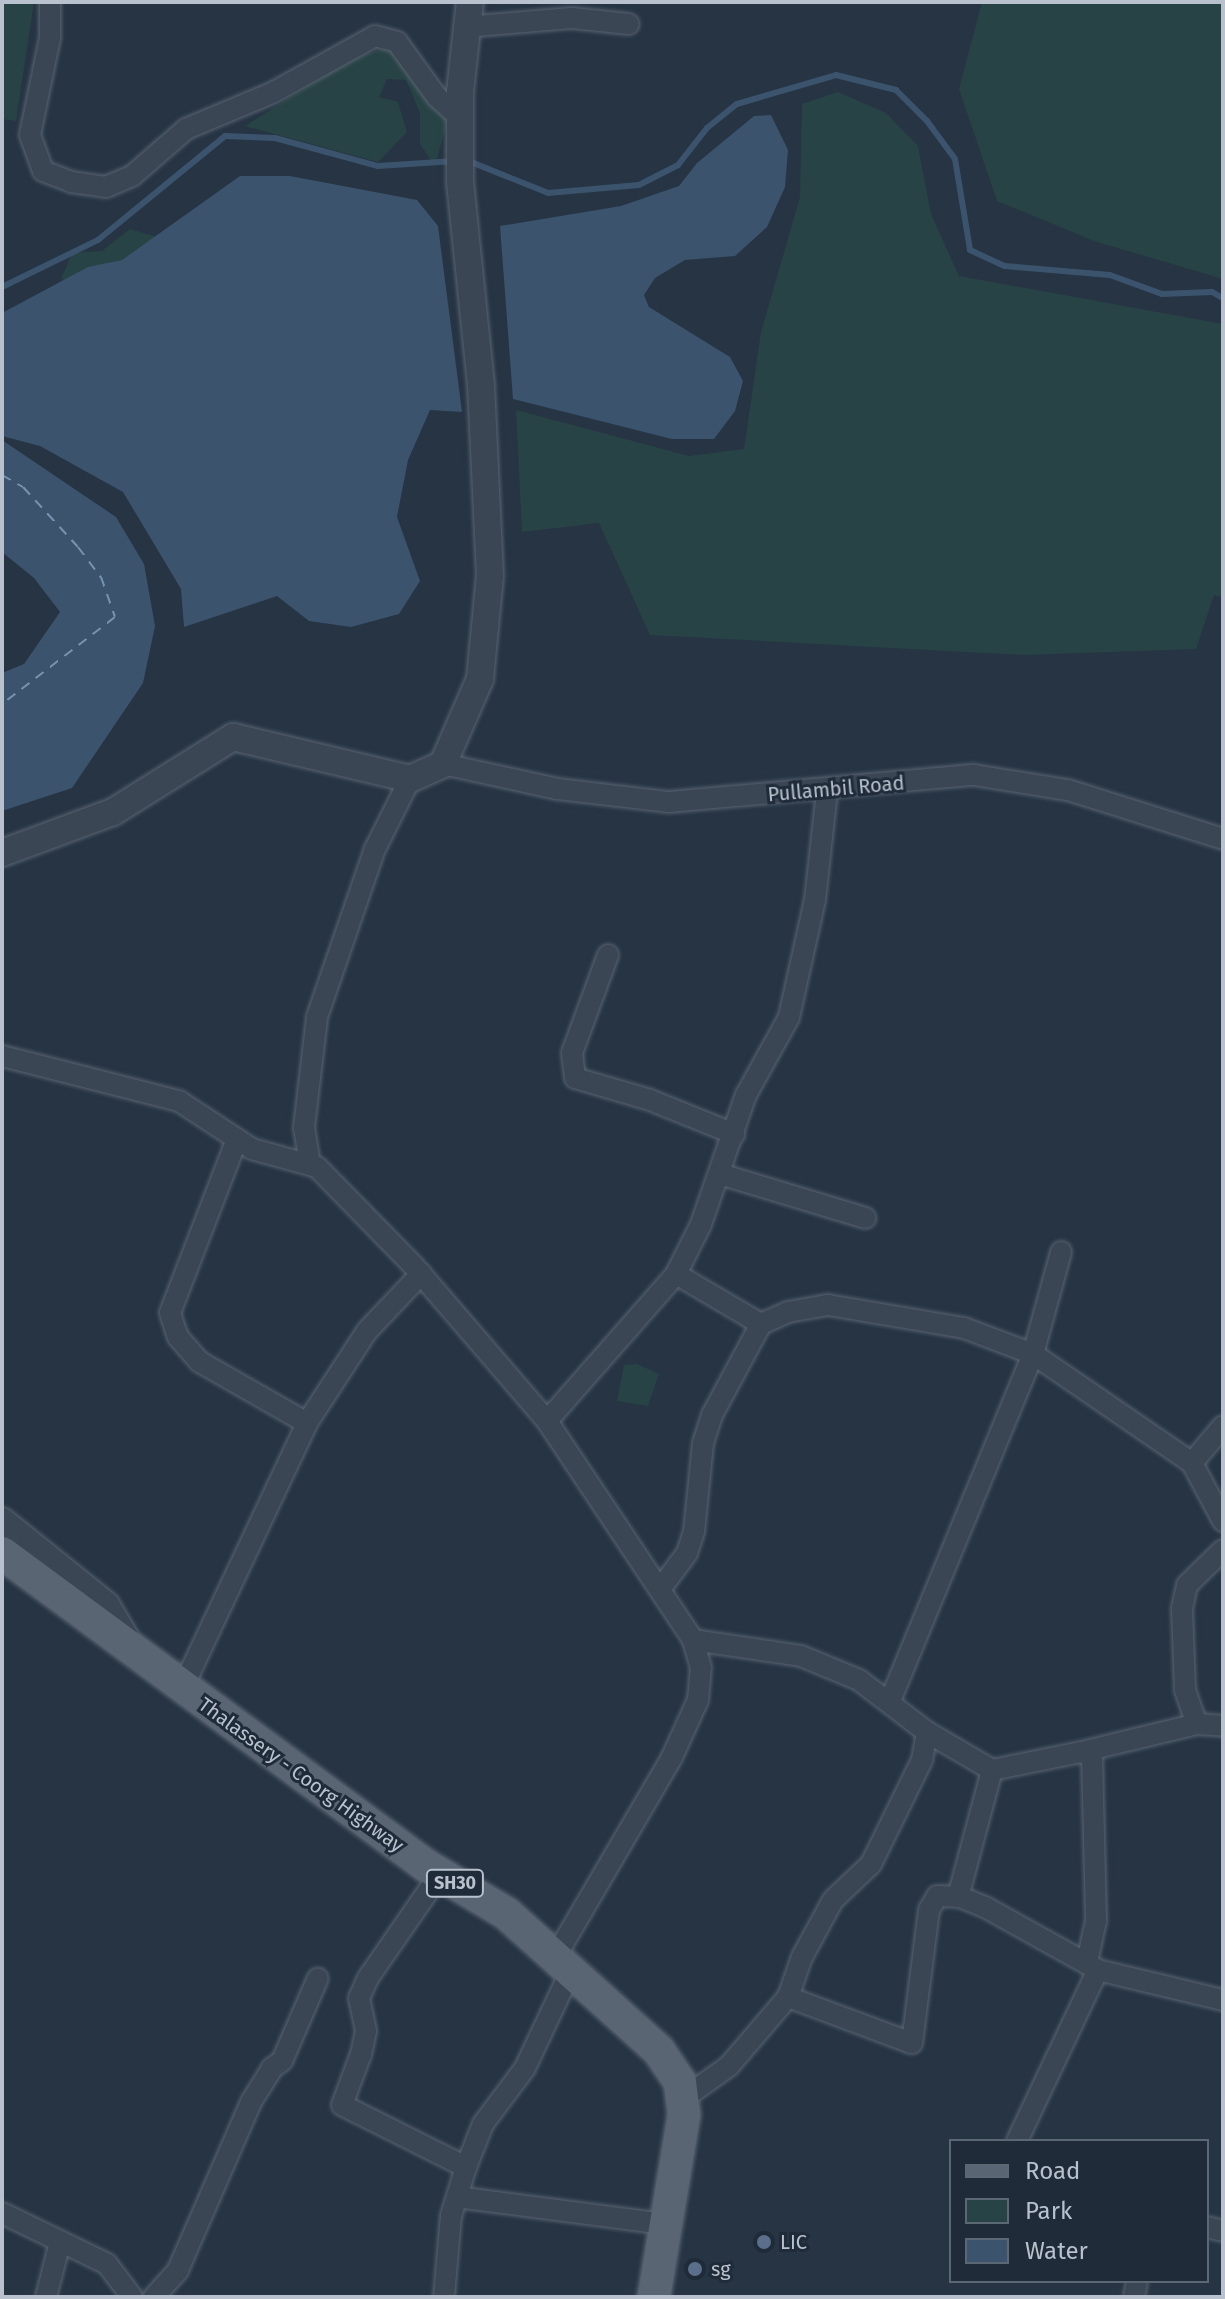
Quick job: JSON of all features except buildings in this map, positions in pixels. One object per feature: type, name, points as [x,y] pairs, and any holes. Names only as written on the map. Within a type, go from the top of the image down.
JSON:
[{"type":"main road","name":"Thalassery - Coorg Highway","points":[[2,1553],[138,1658],[440,1874],[506,1913],[565,1961],[659,2051],[674,2069],[684,2098]]},
{"type":"main road","name":"SH30","points":[[2,1577],[24,1591],[75,1608]]},
{"type":"main road","points":[[654,2297],[684,2098]]},
{"type":"street","points":[[50,2],[50,38],[30,135],[43,171],[71,182],[106,187],[132,176],[186,129],[274,92],[375,36],[397,42],[460,123]]},
{"type":"street","points":[[2,853],[113,812],[233,737],[410,779],[443,764],[480,679],[490,576],[481,385],[460,181],[460,123],[467,15],[572,18],[629,24]]},
{"type":"street","name":"Pullambil Road","points":[[443,764],[558,789],[669,802],[827,791],[974,775],[1068,790],[1223,839]]},
{"type":"street","points":[[310,1165],[304,1128],[317,1017],[375,849],[410,779]]},
{"type":"street","points":[[547,1421],[676,1274],[720,1174],[746,1095],[789,1017],[815,900],[827,791]]},
{"type":"street","points":[[608,955],[572,1053],[575,1078],[650,1100],[734,1134]]},
{"type":"street","points":[[2,1056],[179,1101],[252,1149],[310,1165],[421,1274],[547,1421],[693,1640],[701,1668],[698,1700],[672,1757],[565,1961],[525,2068],[483,2124],[457,2197],[444,2262],[444,2297]]},
{"type":"street","points":[[237,1139],[170,1313],[178,1337],[200,1362],[307,1423]]},
{"type":"street","points":[[720,1174],[866,1218]]},
{"type":"street","points":[[890,1701],[1033,1354],[1061,1252]]},
{"type":"street","points":[[182,1689],[307,1423],[367,1331],[421,1274]]},
{"type":"street","points":[[676,1274],[761,1324]]},
{"type":"street","points":[[661,1588],[687,1553],[694,1532],[703,1443],[712,1415],[761,1324],[788,1312],[828,1305],[964,1328],[1033,1354],[1192,1463],[1223,1521]]},
{"type":"street","points":[[1192,1463],[1223,1426]]},
{"type":"street","points":[[2,1521],[106,1605],[138,1658]]},
{"type":"street","points":[[1197,1724],[1185,1690],[1182,1608],[1187,1585],[1223,1550]]},
{"type":"street","points":[[693,1640],[801,1656],[859,1680],[927,1732],[992,1770],[1197,1724],[1223,1726]]},
{"type":"street","points":[[684,2098],[729,2066],[788,1997],[802,1957],[833,1900],[871,1864],[922,1760],[927,1732]]},
{"type":"street","points":[[1018,2139],[1092,1966],[1096,1921],[1092,1755],[1081,1752]]},
{"type":"street","points":[[958,1897],[992,1770]]},
{"type":"street","points":[[440,1874],[368,1978],[359,1998],[366,2031],[342,2105],[466,2167]]},
{"type":"street","points":[[788,1997],[912,2043],[929,1910],[937,1896],[958,1897],[1092,1966],[1223,2000]]},
{"type":"street","points":[[154,2297],[178,2270],[251,2102],[272,2068],[282,2061],[318,1978]]},
{"type":"street","points":[[457,2197],[666,2224]]},
{"type":"street","points":[[2,2213],[107,2264],[132,2297]]},
{"type":"street","points":[[46,2297],[60,2242]]},
{"type":"green space","points":[[2,2],[34,2],[16,121],[2,119]]},
{"type":"green space","points":[[982,2],[1223,2],[1223,279],[1094,241],[997,201],[959,89]]},
{"type":"green space","points":[[410,40],[449,115],[435,166],[420,144],[420,113],[406,80],[387,79],[379,97],[398,102],[407,132],[378,162],[245,126],[351,59]]},
{"type":"green space","points":[[838,92],[886,113],[918,146],[931,214],[959,276],[1223,324],[1223,597],[1214,595],[1196,649],[1023,655],[650,635],[599,523],[522,532],[516,410],[689,456],[744,449],[761,332],[800,197],[802,104]]},
{"type":"green space","points":[[130,229],[184,245],[103,290],[61,279],[72,253],[102,251]]},
{"type":"green space","points":[[637,1364],[659,1374],[648,1406],[617,1401],[624,1365]]},
{"type":"water","points":[[771,115],[788,150],[785,187],[767,227],[735,256],[685,260],[655,278],[644,295],[649,307],[730,357],[743,381],[735,411],[714,439],[672,439],[513,399],[500,226],[621,206],[679,186],[697,163],[754,116]]},
{"type":"water","points":[[240,176],[290,176],[417,200],[438,226],[462,412],[430,410],[408,460],[397,517],[420,581],[399,614],[351,627],[309,621],[277,596],[184,627],[181,589],[123,492],[40,446],[2,436],[2,313],[88,267],[122,260]]},
{"type":"water","points":[[2,440],[116,517],[144,564],[155,626],[143,683],[72,788],[2,811],[2,673],[24,664],[60,612],[34,578],[2,552]]},
{"type":"waterway","points":[[466,160],[548,193],[639,185],[678,165],[707,128],[737,104],[836,75],[896,90],[927,121],[955,159],[970,250],[1005,266],[1110,275],[1162,294],[1212,292],[1223,298]]},
{"type":"waterway","points":[[2,287],[98,240],[225,136],[275,138],[378,166],[455,161]]},
{"type":"ferry route","points":[[2,475],[23,487],[78,547],[101,577],[115,617],[2,704]]},
{"type":"place","name":"LIC","points":[[764,2242]]},
{"type":"place","name":"sg","points":[[695,2269]]}]
